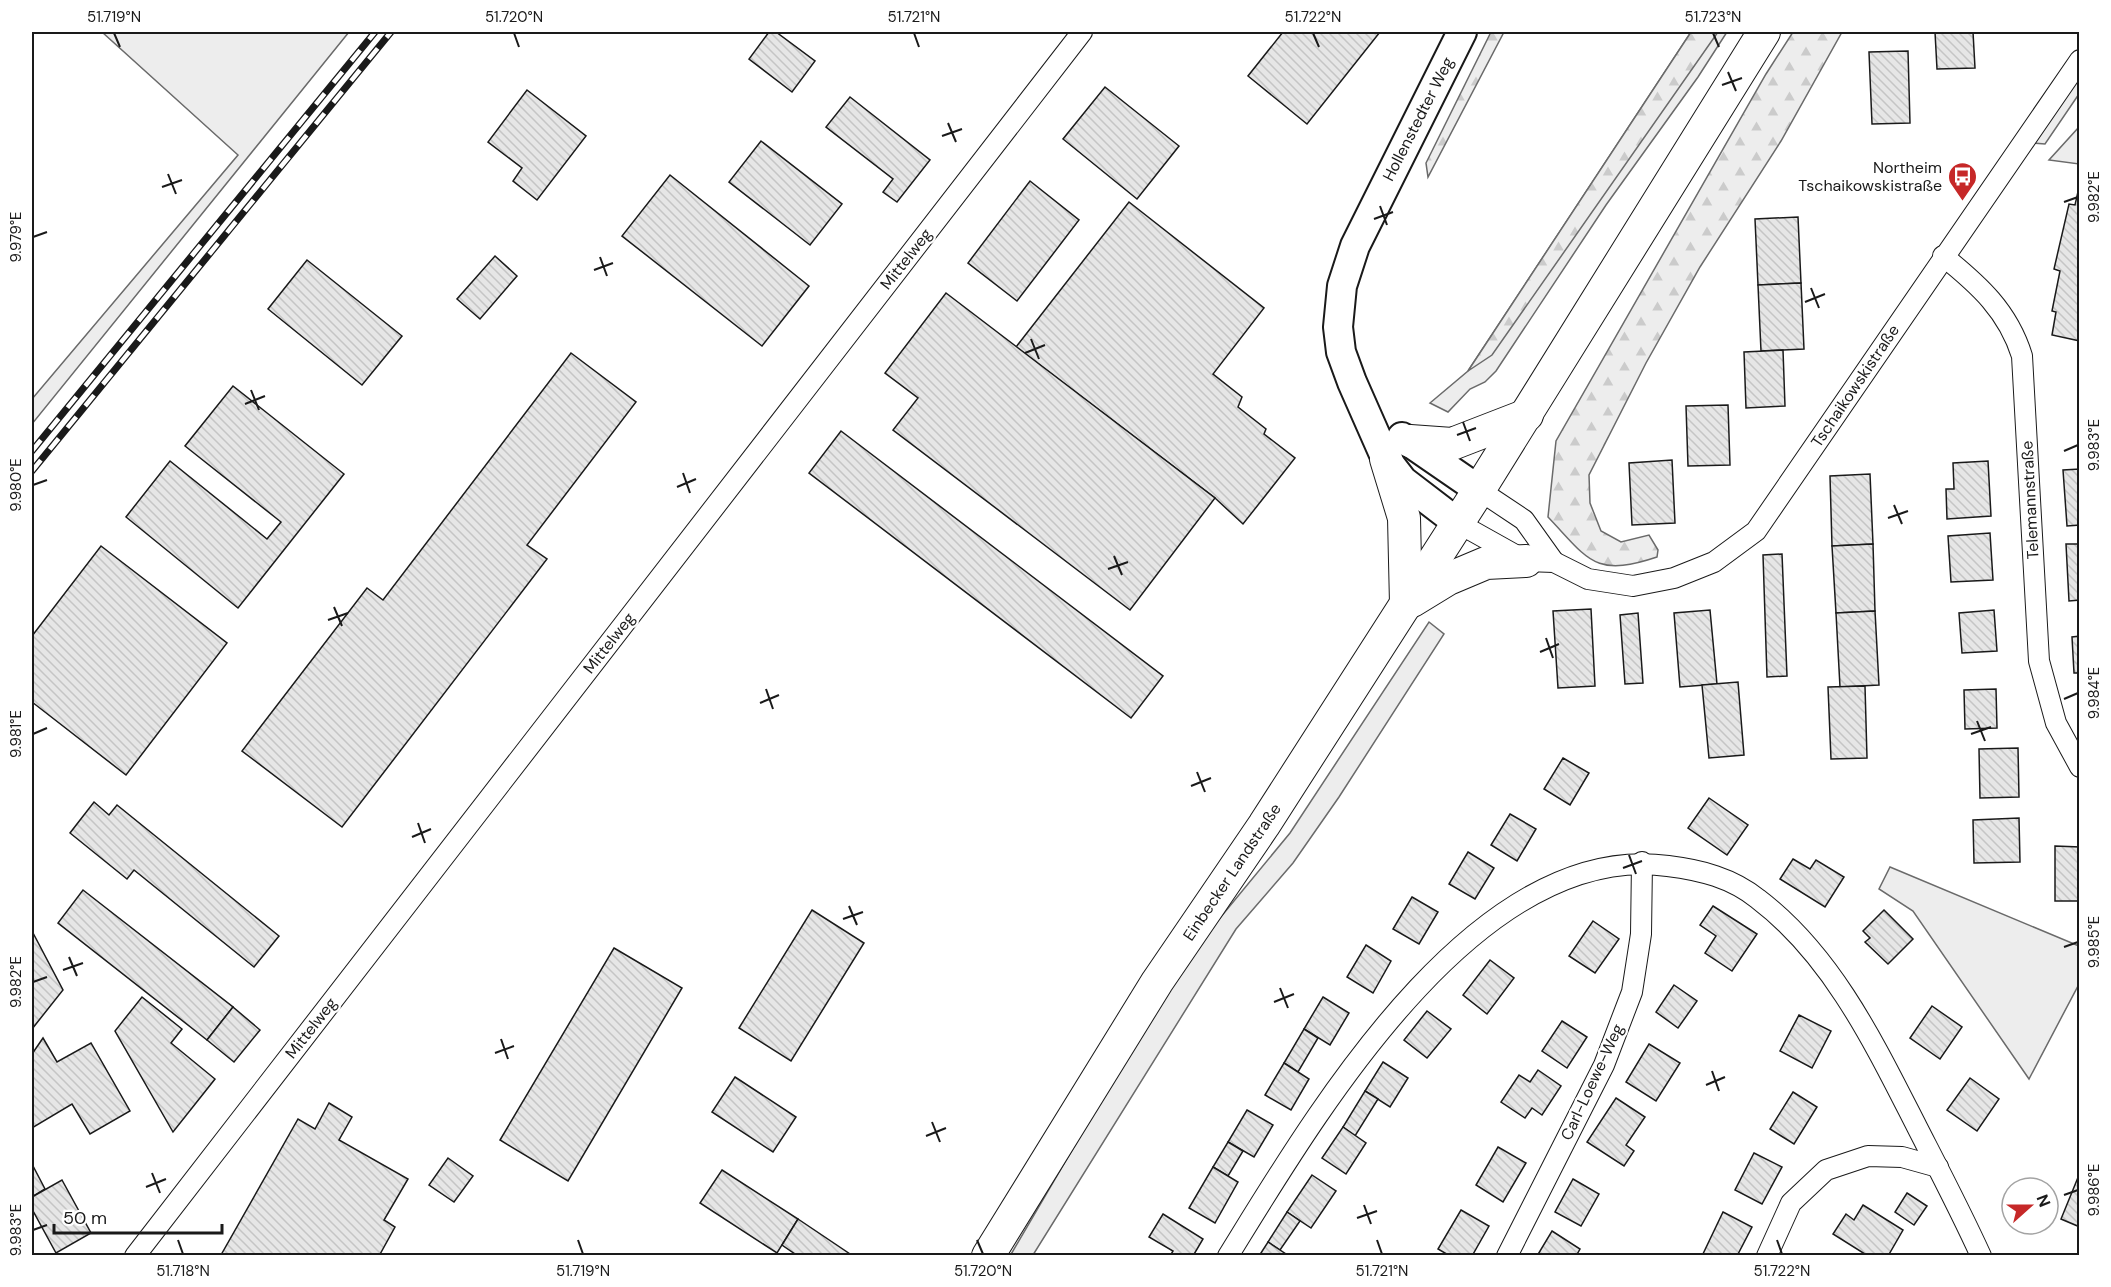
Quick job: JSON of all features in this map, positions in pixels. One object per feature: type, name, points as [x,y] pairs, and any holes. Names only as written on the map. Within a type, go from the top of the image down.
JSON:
[{"type":"main road","name":"Hollenstedter Weg","points":[[1398,450],[1366,412],[1341,352],[1338,327],[1342,286],[1359,236],[1462,32]]},
{"type":"main road","name":"Einbecker Landstraße","points":[[988,1256],[1157,982],[1264,825],[1527,415],[1764,32]]},
{"type":"main road","points":[[1398,450],[1452,444],[1527,415]]},
{"type":"main road","points":[[1398,450],[1479,490]]},
{"type":"main road","points":[[1398,450],[1403,481],[1458,523]]},
{"type":"main road","points":[[1398,450],[1404,518],[1406,604],[1448,579],[1486,563],[1540,561]]},
{"type":"street","name":"Mittelweg","points":[[135,1256],[1082,32]]},
{"type":"street","name":"Tschaikowskistraße","points":[[1458,523],[1540,561],[1588,579],[1633,586],[1674,578],[1714,562],[1756,531],[2079,60]]},
{"type":"street","name":"Telemannstraße","points":[[1943,256],[1978,285],[2000,310],[2017,340],[2022,356],[2039,661],[2056,723],[2079,767]]},
{"type":"street","name":"Tschaikowskistraße","points":[[1479,490],[1524,520],[1540,561]]},
{"type":"street","points":[[1228,1256],[1345,1073],[1420,986],[1473,936],[1537,892],[1590,870],[1642,862],[1707,871],[1756,897],[1794,930],[1834,981],[1872,1039],[1981,1256]]},
{"type":"street","name":"Carl-Loewe-Weg","points":[[1507,1256],[1604,1065],[1632,992],[1641,934],[1642,862]]},
{"type":"street","points":[[1767,1256],[1791,1203],[1826,1170],[1868,1156],[1902,1157],[1938,1167]]},
{"type":"shaded area","points":[[102,32],[349,32],[32,424],[32,399],[238,155]]},
{"type":"shaded area","points":[[1691,32],[1727,32],[1698,77],[1606,205],[1496,371],[1485,382],[1470,389],[1448,412],[1430,403],[1468,371]]},
{"type":"shaded area","points":[[2079,74],[2079,94],[2045,144],[2033,143]]},
{"type":"shaded area","points":[[2079,127],[2079,164],[2049,160]]},
{"type":"shaded area","points":[[1429,622],[1444,634],[1339,797],[1293,863],[1236,929],[1033,1255],[1010,1256],[1137,1039],[1215,924],[1290,833]]},
{"type":"shaded area","points":[[1890,867],[2079,946],[2079,984],[2029,1079],[1913,911],[1879,889]]},
{"type":"green space","points":[[1491,32],[1504,32],[1428,177],[1426,163]]},
{"type":"green space","points":[[1691,32],[1718,32],[1492,355],[1468,371]]},
{"type":"green space","points":[[1793,32],[1842,32],[1781,141],[1700,267],[1646,363],[1589,475],[1590,503],[1601,531],[1621,542],[1649,535],[1658,550],[1657,557],[1619,566],[1594,561],[1573,544],[1548,517],[1556,441],[1766,74]]},
{"type":"building","points":[[769,32],[776,32],[815,61],[792,92],[749,59]]},
{"type":"building","points":[[1283,32],[1380,32],[1307,124],[1248,76]]},
{"type":"building","points":[[1935,32],[1973,32],[1975,68],[1937,69]]},
{"type":"building","points":[[1908,51],[1910,123],[1872,124],[1869,52]]},
{"type":"building","points":[[1105,87],[1179,146],[1137,199],[1063,139]]},
{"type":"building","points":[[527,90],[586,136],[537,200],[513,181],[522,168],[488,142]]},
{"type":"building","points":[[850,97],[930,160],[897,202],[883,192],[893,179],[826,127]]},
{"type":"building","points":[[761,141],[842,204],[810,245],[729,182]]},
{"type":"building","points":[[670,175],[809,286],[762,346],[622,236]]},
{"type":"building","points":[[1030,181],[1079,220],[1017,301],[968,263]]},
{"type":"building","points":[[2080,183],[2080,341],[2052,335],[2056,312],[2052,311],[2060,271],[2054,269],[2069,204],[2075,205]]},
{"type":"building","points":[[1129,202],[1264,308],[1213,374],[1242,397],[1238,407],[1266,429],[1264,434],[1295,458],[1243,524],[1215,498],[1016,347]]},
{"type":"building","points":[[1798,217],[1801,283],[1758,285],[1755,219]]},
{"type":"building","points":[[495,256],[517,276],[480,319],[457,299]]},
{"type":"building","points":[[307,260],[402,336],[362,385],[268,309]]},
{"type":"building","points":[[1801,283],[1804,349],[1761,351],[1758,285]]},
{"type":"building","points":[[946,293],[1215,498],[1130,610],[893,430],[918,398],[885,373]]},
{"type":"building","points":[[1783,350],[1785,406],[1746,408],[1744,352]]},
{"type":"building","points":[[571,353],[636,402],[527,545],[547,559],[342,827],[242,751],[367,588],[383,600]]},
{"type":"building","points":[[233,386],[344,474],[238,608],[126,517],[170,461],[267,539],[281,522],[185,446]]},
{"type":"building","points":[[1728,405],[1730,465],[1688,466],[1686,406]]},
{"type":"building","points":[[841,431],[1163,676],[1131,718],[809,473]]},
{"type":"building","points":[[1672,460],[1675,523],[1632,525],[1629,463]]},
{"type":"building","points":[[1988,461],[1991,516],[1947,519],[1946,489],[1954,489],[1953,463]]},
{"type":"building","points":[[2080,469],[2080,525],[2067,526],[2063,470]]},
{"type":"building","points":[[1870,474],[1873,544],[1832,546],[1830,476]]},
{"type":"building","points":[[1990,533],[1993,580],[1951,582],[1948,536]]},
{"type":"building","points":[[1873,544],[1875,611],[1836,613],[1832,546]]},
{"type":"building","points":[[2066,544],[2080,544],[2080,600],[2069,601]]},
{"type":"building","points":[[101,546],[227,643],[126,775],[32,702],[32,636]]},
{"type":"building","points":[[1782,554],[1787,676],[1767,677],[1763,555]]},
{"type":"building","points":[[1591,609],[1595,686],[1558,688],[1553,611]]},
{"type":"building","points":[[1710,610],[1717,684],[1680,687],[1674,613]]},
{"type":"building","points":[[1994,610],[1997,651],[1962,653],[1959,613]]},
{"type":"building","points":[[1875,611],[1879,685],[1840,687],[1836,613]]},
{"type":"building","points":[[1638,613],[1643,683],[1625,684],[1620,615]]},
{"type":"building","points":[[2080,636],[2080,673],[2074,673],[2072,637]]},
{"type":"building","points":[[1738,682],[1744,755],[1709,758],[1702,685]]},
{"type":"building","points":[[1865,686],[1867,758],[1831,759],[1828,687]]},
{"type":"building","points":[[1996,689],[1997,728],[1965,729],[1964,690]]},
{"type":"building","points":[[2018,748],[2019,797],[1980,798],[1979,749]]},
{"type":"building","points":[[1563,758],[1589,773],[1570,805],[1544,789]]},
{"type":"building","points":[[1709,798],[1748,825],[1727,855],[1688,828]]},
{"type":"building","points":[[94,802],[109,815],[117,805],[279,936],[254,967],[134,870],[127,879],[70,833]]},
{"type":"building","points":[[1510,814],[1536,829],[1517,861],[1491,845]]},
{"type":"building","points":[[2019,818],[2020,862],[1974,863],[1973,820]]},
{"type":"building","points":[[2055,846],[2080,847],[2080,901],[2055,901]]},
{"type":"building","points":[[1468,852],[1494,868],[1475,899],[1449,884]]},
{"type":"building","points":[[1793,859],[1810,869],[1816,860],[1844,877],[1825,907],[1780,879]]},
{"type":"building","points":[[83,890],[233,1007],[207,1040],[58,923]]},
{"type":"building","points":[[1412,897],[1438,912],[1419,944],[1393,929]]},
{"type":"building","points":[[1713,906],[1757,934],[1732,971],[1705,953],[1716,936],[1700,925]]},
{"type":"building","points":[[812,910],[864,943],[791,1061],[739,1028]]},
{"type":"building","points":[[1884,910],[1913,939],[1888,964],[1865,942],[1870,938],[1863,931]]},
{"type":"building","points":[[1593,921],[1619,939],[1595,973],[1569,956]]},
{"type":"building","points":[[32,931],[63,990],[32,1029]]},
{"type":"building","points":[[1366,945],[1391,961],[1373,993],[1347,977]]},
{"type":"building","points":[[614,948],[682,988],[568,1181],[500,1140]]},
{"type":"building","points":[[1490,960],[1514,978],[1487,1014],[1463,995]]},
{"type":"building","points":[[1674,985],[1697,1001],[1678,1028],[1656,1012]]},
{"type":"building","points":[[142,997],[182,1029],[171,1043],[215,1079],[173,1132],[115,1031]]},
{"type":"building","points":[[1323,997],[1349,1013],[1330,1045],[1304,1029]]},
{"type":"building","points":[[1932,1006],[1962,1027],[1940,1059],[1910,1038]]},
{"type":"building","points":[[233,1007],[260,1030],[234,1062],[207,1040]]},
{"type":"building","points":[[1427,1011],[1451,1029],[1427,1058],[1404,1040]]},
{"type":"building","points":[[1799,1015],[1831,1031],[1812,1068],[1780,1051]]},
{"type":"building","points":[[1562,1021],[1587,1037],[1567,1068],[1542,1051]]},
{"type":"building","points":[[1304,1029],[1318,1038],[1298,1072],[1284,1063]]},
{"type":"building","points":[[43,1038],[57,1062],[91,1043],[130,1111],[90,1134],[72,1104],[32,1128],[32,1054]]},
{"type":"building","points":[[1649,1044],[1680,1063],[1656,1101],[1626,1082]]},
{"type":"building","points":[[1383,1062],[1408,1078],[1390,1107],[1365,1091]]},
{"type":"building","points":[[1284,1063],[1309,1079],[1291,1110],[1265,1095]]},
{"type":"building","points":[[1538,1070],[1561,1086],[1542,1115],[1532,1108],[1525,1118],[1501,1102],[1519,1075],[1530,1082]]},
{"type":"building","points":[[735,1077],[796,1117],[773,1152],[712,1112]]},
{"type":"building","points":[[1970,1078],[1999,1099],[1977,1131],[1947,1110]]},
{"type":"building","points":[[1365,1091],[1378,1099],[1355,1136],[1343,1127]]},
{"type":"building","points":[[1793,1092],[1817,1107],[1794,1144],[1770,1129]]},
{"type":"building","points":[[1616,1098],[1645,1117],[1626,1145],[1634,1151],[1624,1166],[1587,1142]]},
{"type":"building","points":[[329,1103],[352,1117],[339,1140],[408,1179],[384,1220],[395,1227],[379,1256],[221,1255],[298,1119],[315,1129]]},
{"type":"building","points":[[1247,1110],[1273,1125],[1254,1157],[1228,1142]]},
{"type":"building","points":[[1343,1127],[1366,1143],[1346,1174],[1322,1158]]},
{"type":"building","points":[[1228,1142],[1243,1151],[1228,1176],[1213,1167]]},
{"type":"building","points":[[1498,1147],[1526,1163],[1503,1202],[1476,1185]]},
{"type":"building","points":[[1754,1153],[1782,1167],[1762,1204],[1735,1190]]},
{"type":"building","points":[[448,1158],[473,1176],[454,1202],[429,1185]]},
{"type":"building","points":[[32,1164],[45,1189],[32,1197]]},
{"type":"building","points":[[1213,1167],[1238,1182],[1215,1223],[1189,1208]]},
{"type":"building","points":[[722,1170],[798,1219],[777,1253],[700,1203]]},
{"type":"building","points":[[1312,1175],[1336,1191],[1311,1228],[1287,1212]]},
{"type":"building","points":[[2080,1175],[2080,1227],[2061,1219]]},
{"type":"building","points":[[1573,1179],[1599,1194],[1581,1226],[1555,1212]]},
{"type":"building","points":[[62,1180],[91,1233],[56,1253],[32,1209],[32,1197]]},
{"type":"building","points":[[1907,1193],[1927,1206],[1914,1225],[1895,1212]]},
{"type":"building","points":[[1863,1205],[1903,1230],[1888,1256],[1868,1256],[1833,1234],[1846,1214],[1854,1220]]},
{"type":"building","points":[[1461,1210],[1489,1226],[1472,1256],[1450,1256],[1438,1249]]},
{"type":"building","points":[[1287,1212],[1300,1221],[1280,1250],[1268,1242]]},
{"type":"building","points":[[1723,1212],[1752,1227],[1737,1256],[1702,1256]]},
{"type":"building","points":[[1163,1214],[1203,1239],[1193,1256],[1170,1256],[1173,1251],[1149,1237]]},
{"type":"building","points":[[798,1219],[853,1256],[798,1256],[782,1245]]},
{"type":"building","points":[[1552,1231],[1580,1249],[1576,1256],[1537,1256]]},
{"type":"building","points":[[1268,1242],[1289,1256],[1259,1256]]},
{"type":"railway","points":[[32,451],[375,32]]},
{"type":"railway","points":[[32,471],[391,32]]},
{"type":"place","name":"Northeim Tschaikowskistraße","points":[[1963,202]]}]
